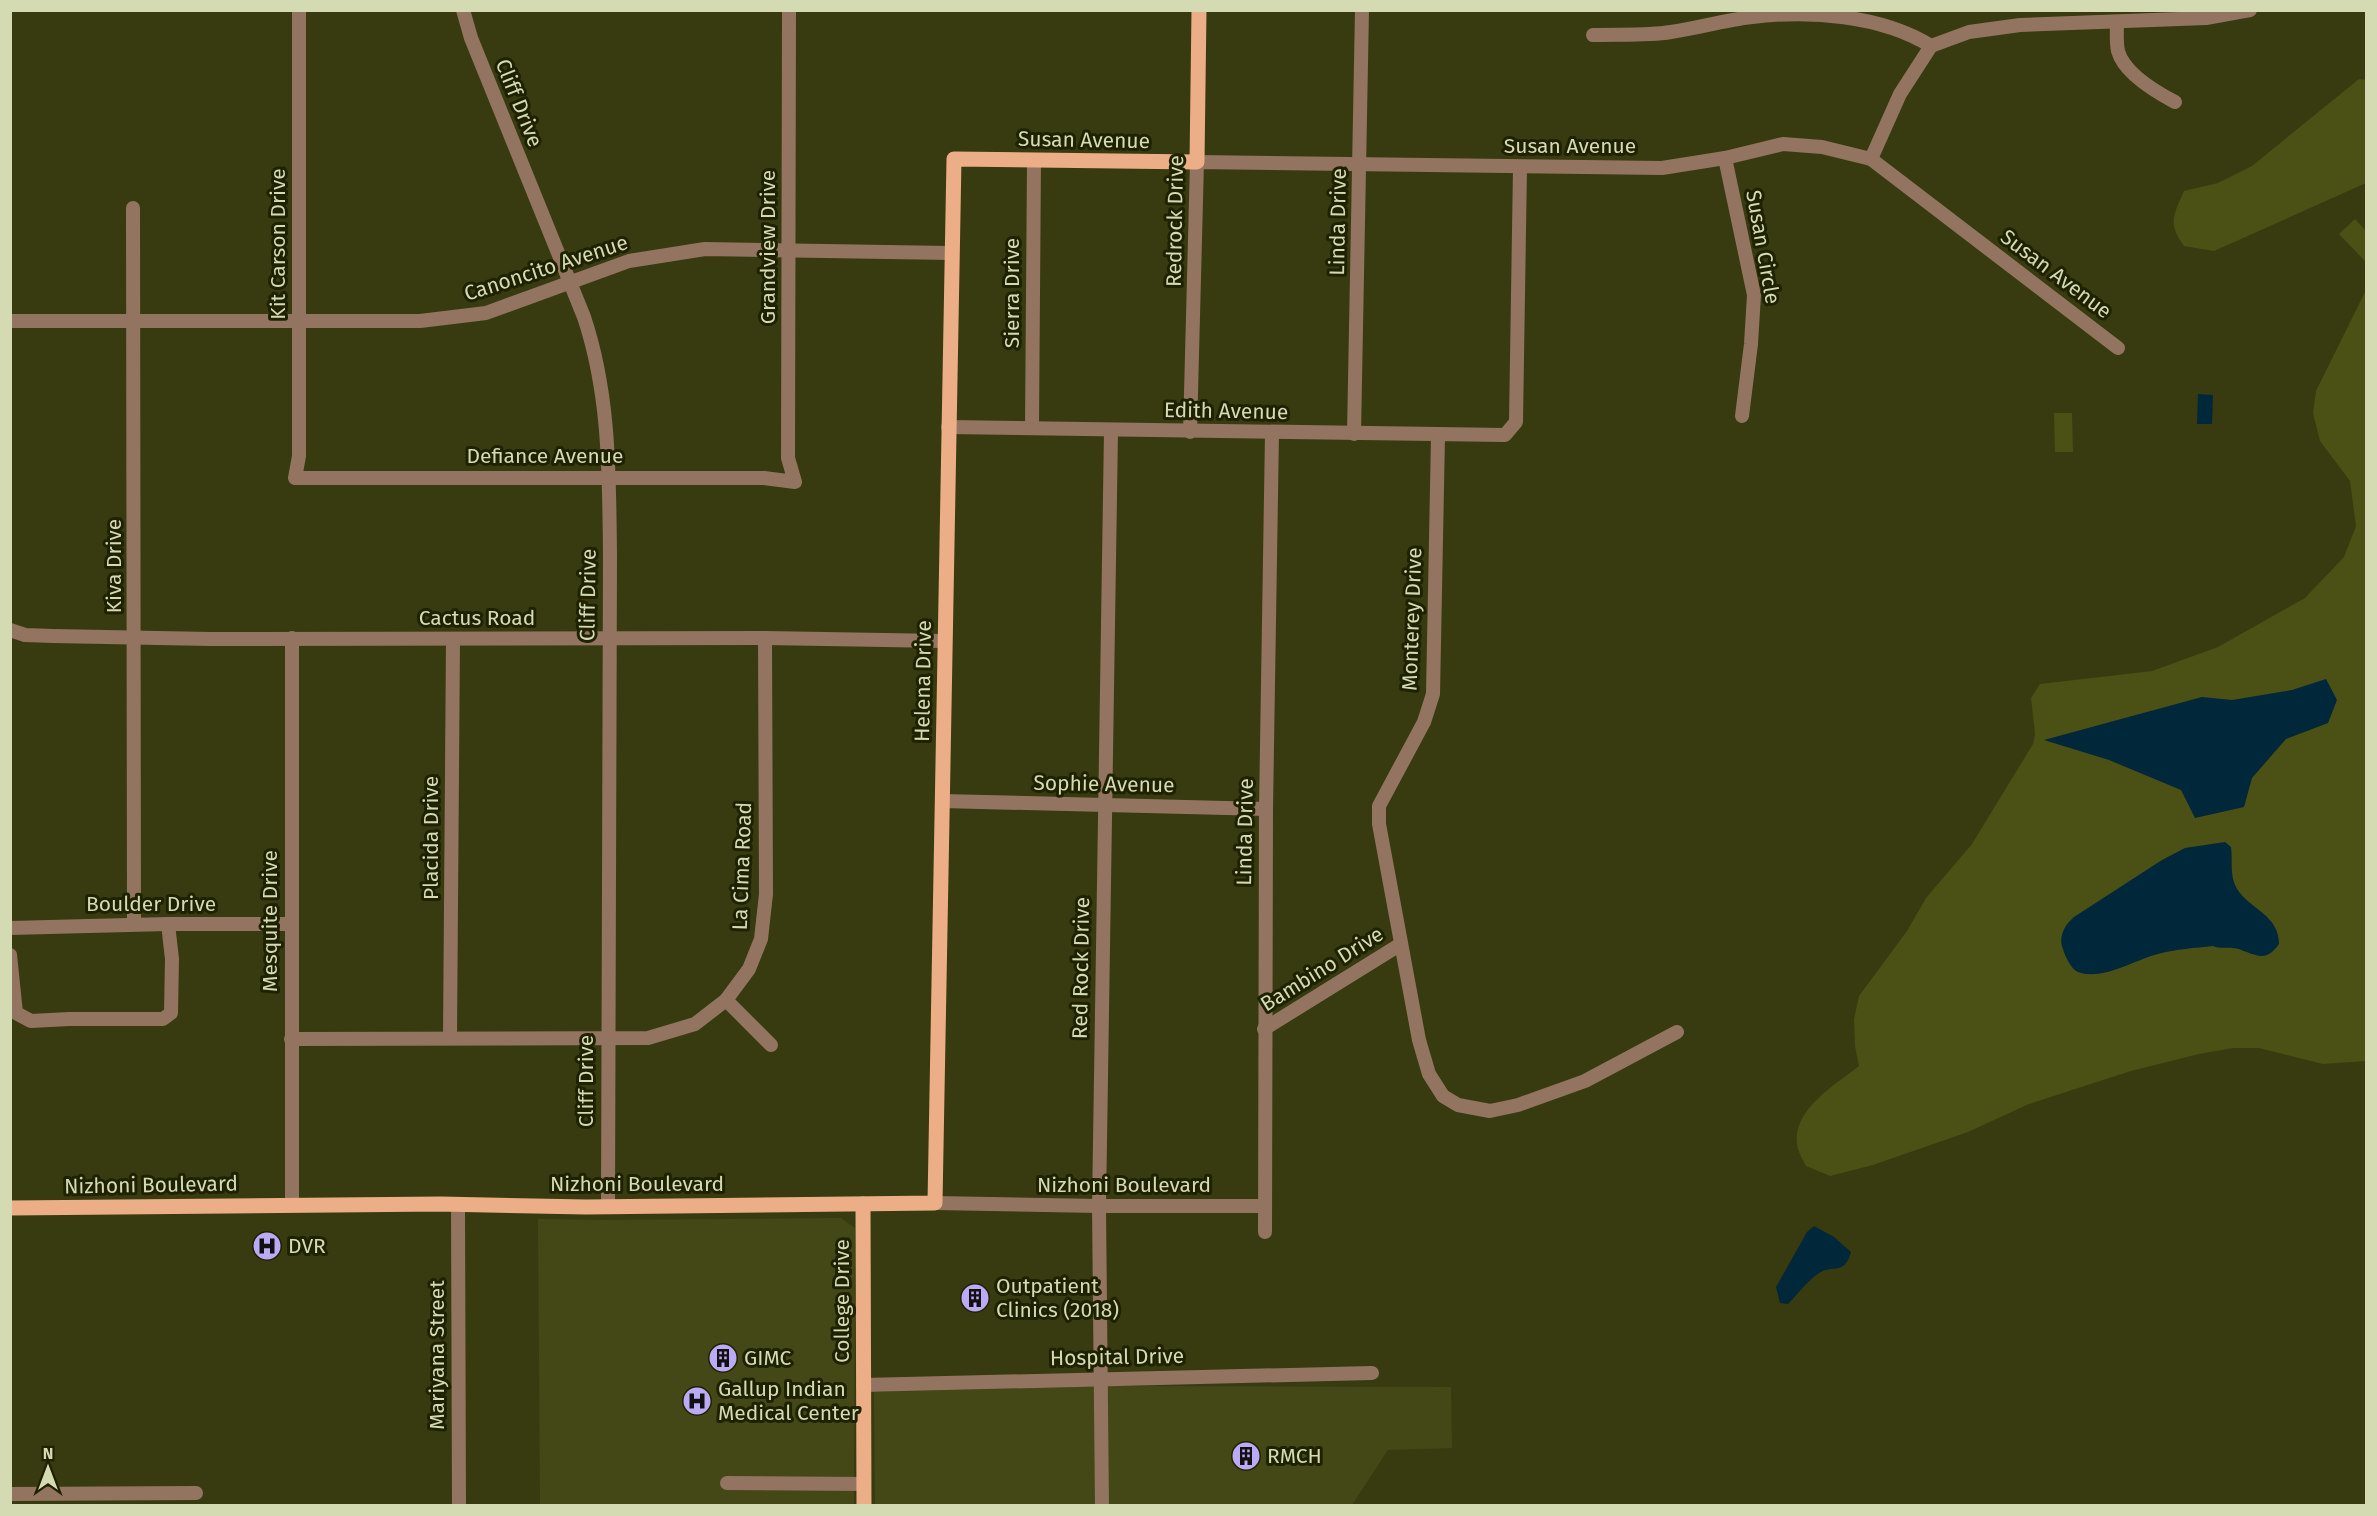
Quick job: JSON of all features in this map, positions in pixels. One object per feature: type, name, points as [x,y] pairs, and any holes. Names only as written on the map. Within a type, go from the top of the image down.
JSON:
[{"type":"main road","name":"Redrock Drive","points":[[1197,162],[1199,10]]},
{"type":"main road","name":"Susan Avenue","points":[[954,159],[1197,162]]},
{"type":"main road","name":"Helena Drive","points":[[935,1203],[950,253],[954,159]]},
{"type":"main road","name":"Nizhoni Boulevard","points":[[10,1208],[935,1203]]},
{"type":"main road","name":"College Drive","points":[[863,1204],[864,1506]]},
{"type":"street","name":"Kit Carson Drive","points":[[295,478],[299,456],[299,10]]},
{"type":"street","name":"Cliff Drive","points":[[463,10],[475,49],[584,317],[600,372],[607,429],[609,477],[608,1206]]},
{"type":"street","name":"Grandview Drive","points":[[789,10],[788,458],[795,482]]},
{"type":"street","name":"Linda Drive","points":[[1354,434],[1362,10]]},
{"type":"street","points":[[1871,159],[1900,94],[1931,46],[1969,32],[2020,18],[2117,22],[2206,18],[2250,10]]},
{"type":"street","points":[[1593,35],[1669,33],[1750,17],[1797,13],[1851,18],[1913,35],[1931,46]]},
{"type":"street","points":[[2117,22],[2118,50],[2121,59],[2153,90],[2175,102]]},
{"type":"street","name":"Susan Avenue","points":[[1197,162],[1662,168],[1725,158],[1783,144],[1822,147],[1871,159],[2118,348]]},
{"type":"street","name":"Susan Circle","points":[[1725,158],[1754,295],[1751,344],[1742,416]]},
{"type":"street","name":"Sierra Drive","points":[[1032,428],[1034,160]]},
{"type":"street","name":"Redrock Drive","points":[[1190,432],[1197,162]]},
{"type":"street","name":"Edith Avenue","points":[[948,427],[1438,436],[1505,435],[1516,422],[1520,167]]},
{"type":"street","name":"Kiva Drive","points":[[133,208],[135,321],[134,924]]},
{"type":"street","name":"Canoncito Avenue","points":[[10,321],[420,321],[486,313],[629,261],[705,249],[950,253]]},
{"type":"street","name":"Red Rock Drive","points":[[1101,1506],[1099,1206],[1111,431]]},
{"type":"street","name":"Linda Drive","points":[[1264,1232],[1266,809],[1272,433]]},
{"type":"street","name":"Monterey Drive","points":[[1438,436],[1433,694],[1424,722],[1379,806],[1379,824],[1401,944],[1419,1040],[1429,1074],[1443,1096],[1458,1105],[1490,1111],[1518,1105],[1585,1081],[1677,1032]]},
{"type":"street","name":"Defiance Avenue","points":[[295,478],[764,478],[795,482]]},
{"type":"street","name":"Cactus Road","points":[[10,630],[25,635],[135,637],[765,638],[944,641]]},
{"type":"street","name":"Mesquite Drive","points":[[292,638],[292,1205]]},
{"type":"street","name":"La Cima Road","points":[[291,1039],[648,1038],[694,1024],[726,1000],[749,969],[760,939],[766,894],[765,638]]},
{"type":"street","name":"Placida Drive","points":[[450,1038],[453,639]]},
{"type":"street","name":"Sophie Avenue","points":[[942,801],[1266,809]]},
{"type":"street","name":"Boulder Drive","points":[[10,928],[134,924],[291,924]]},
{"type":"street","points":[[10,955],[16,1013],[31,1021],[164,1019],[171,1013],[172,959],[168,924]]},
{"type":"street","name":"Bambino Drive","points":[[1264,1029],[1401,944]]},
{"type":"street","points":[[726,1000],[771,1045]]},
{"type":"street","name":"Nizhoni Boulevard","points":[[935,1203],[1264,1206]]},
{"type":"street","name":"Mariyana Street","points":[[458,1204],[459,1506]]},
{"type":"street","name":"Hospital Drive","points":[[863,1385],[1372,1373]]},
{"type":"street","points":[[727,1483],[864,1484]]},
{"type":"street","points":[[10,1494],[196,1493]]},
{"type":"shaded area","points":[[2359,79],[2366,80],[2366,183],[2214,251],[2184,246],[2175,231],[2174,218],[2184,191],[2218,183],[2252,166]]},
{"type":"shaded area","points":[[2355,219],[2366,231],[2366,262],[2339,234]]},
{"type":"shaded area","points":[[2366,290],[2366,1061],[2323,1064],[2259,1048],[2233,1048],[2199,1054],[2131,1071],[2029,1104],[1968,1132],[1873,1165],[1830,1176],[1806,1166],[1798,1149],[1797,1136],[1800,1123],[1816,1101],[1859,1066],[1855,1046],[1854,1019],[1859,996],[1907,931],[1926,898],[1972,844],[2033,744],[2035,734],[2031,698],[2040,684],[2152,671],[2218,647],[2305,598],[2344,557],[2356,526],[2350,481],[2320,441],[2313,413],[2316,391]]},
{"type":"shaded area","points":[[2054,413],[2072,413],[2073,452],[2055,452]]},
{"type":"shaded area","name":"Gallup Indian Medical Center","points":[[841,1218],[855,1228],[854,1505],[540,1505],[538,1219]]},
{"type":"shaded area","points":[[1111,1386],[1451,1387],[1452,1448],[1388,1450],[1352,1505],[875,1505],[874,1392]]},
{"type":"water","points":[[2198,394],[2213,395],[2212,424],[2197,424]]},
{"type":"water","points":[[2326,679],[2337,700],[2328,723],[2286,739],[2252,778],[2244,807],[2195,818],[2181,790],[2109,760],[2044,740],[2202,697],[2232,700],[2292,690]]},
{"type":"water","points":[[2225,842],[2231,847],[2232,873],[2237,889],[2269,919],[2278,934],[2279,944],[2272,952],[2259,956],[2237,949],[2213,946],[2165,952],[2098,974],[2078,972],[2073,968],[2065,955],[2061,940],[2065,927],[2074,917],[2162,860],[2185,848]]},
{"type":"water","points":[[1814,1226],[1834,1237],[1851,1252],[1848,1259],[1842,1267],[1824,1270],[1815,1276],[1788,1304],[1780,1303],[1776,1287],[1807,1232]]},
{"type":"place","name":"DVR","points":[[267,1246]]},
{"type":"place","name":"Outpatient Clinics (2018)","points":[[975,1298]]},
{"type":"place","name":"GIMC","points":[[723,1358]]},
{"type":"place","name":"Gallup Indian Medical Center","points":[[697,1401]]},
{"type":"place","name":"RMCH","points":[[1246,1456]]}]
